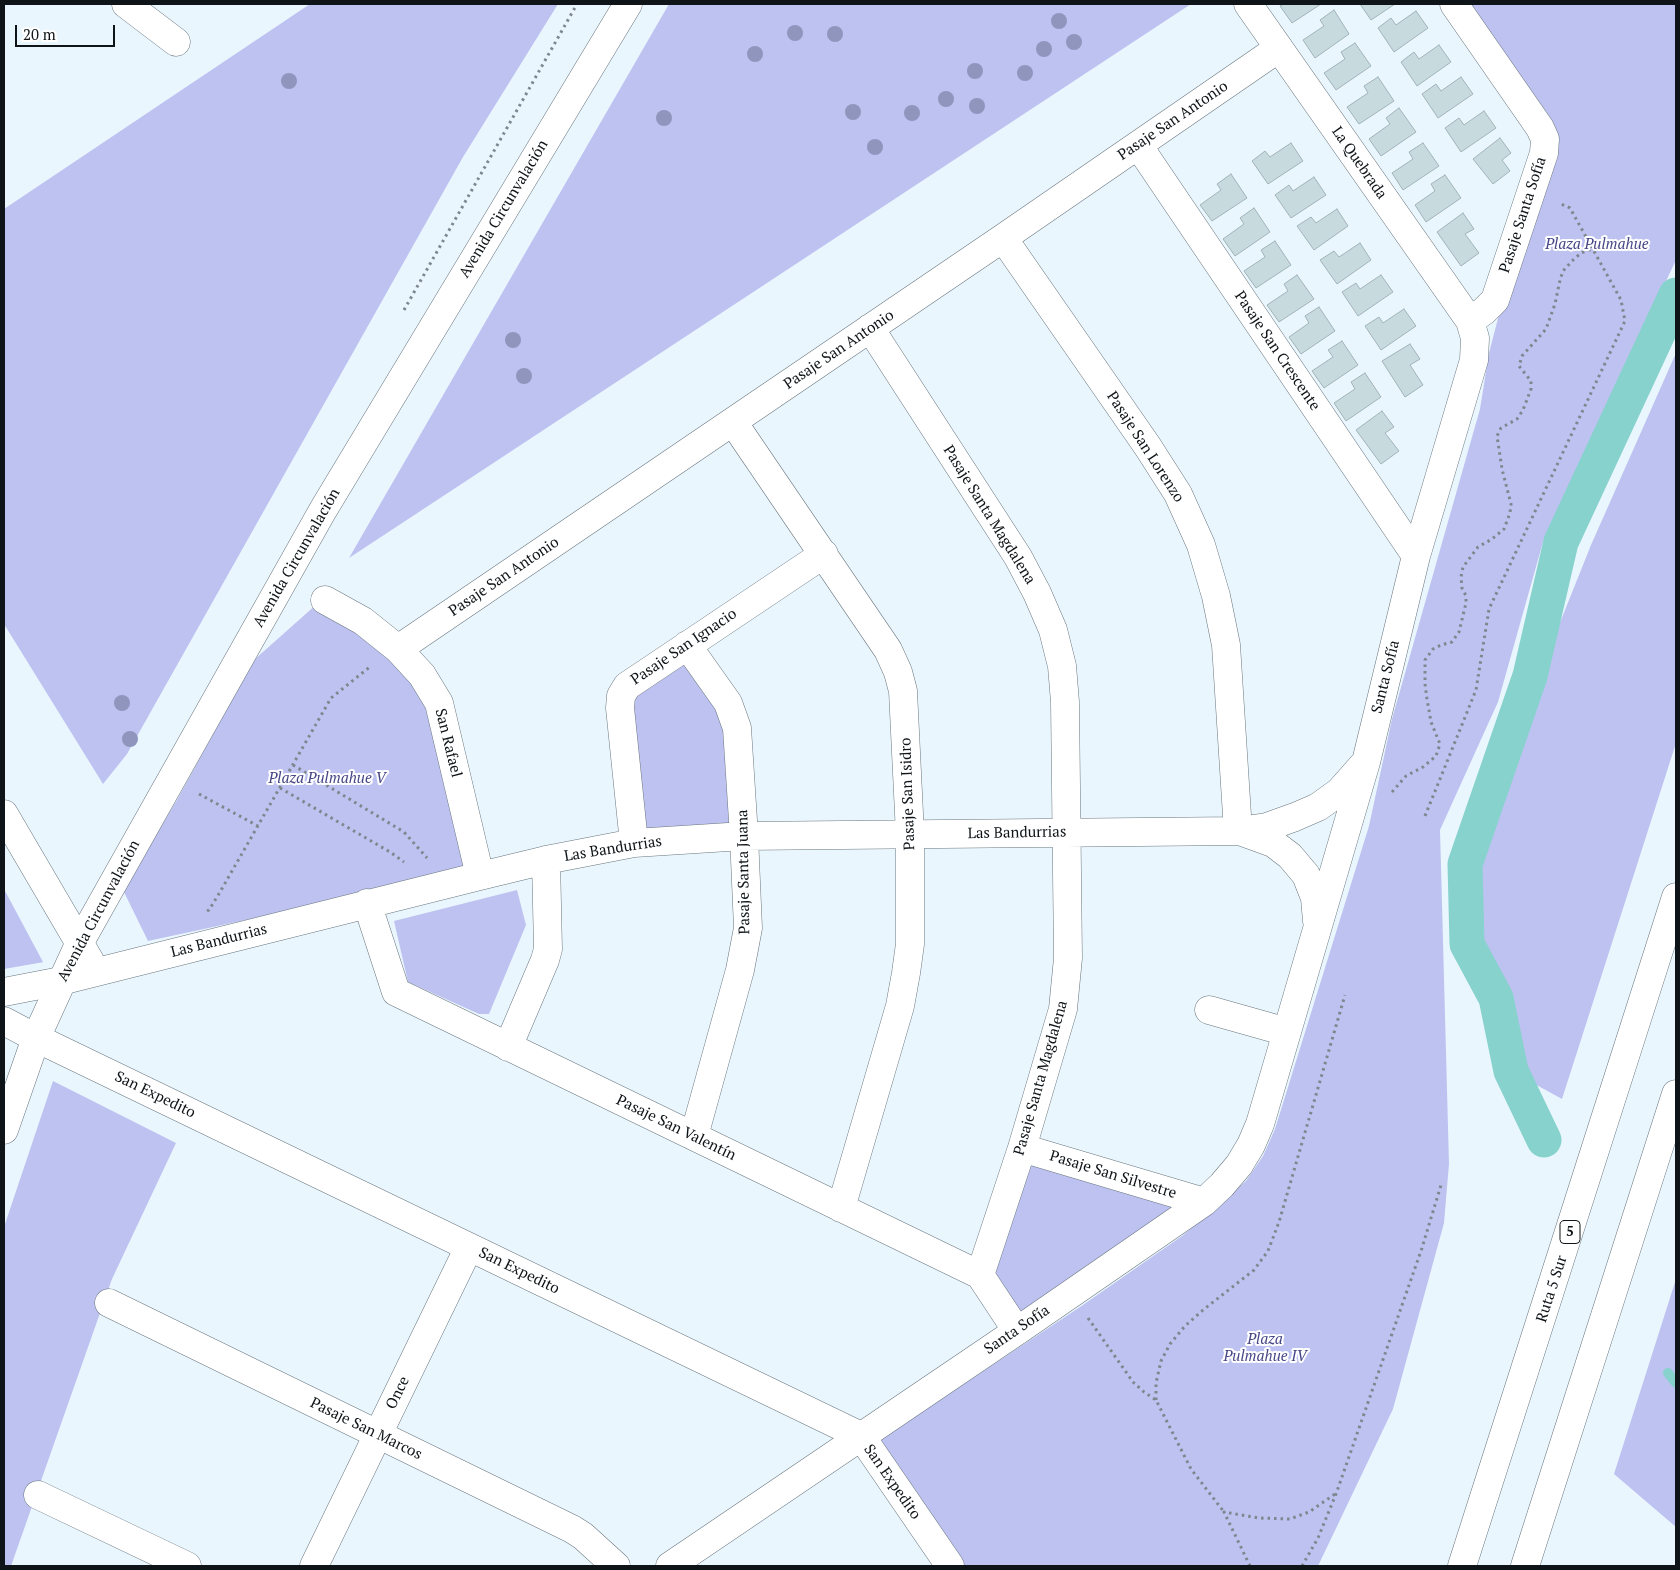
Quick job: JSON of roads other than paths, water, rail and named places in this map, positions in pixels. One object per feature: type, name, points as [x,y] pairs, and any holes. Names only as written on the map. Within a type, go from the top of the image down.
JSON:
[{"type":"main road","points":[[126,4],[176,42]]},
{"type":"main road","name":"Avenida Circunvalación","points":[[4,1130],[36,1038],[80,942],[323,510],[628,4]]},
{"type":"main road","name":"La Quebrada","points":[[1248,4],[1470,321]]},
{"type":"main road","name":"Pasaje Santa Sofía","points":[[1454,4],[1540,128],[1545,139],[1544,153],[1495,300],[1470,321]]},
{"type":"main road","name":"Pasaje San Antonio","points":[[398,649],[1279,48]]},
{"type":"main road","name":"Pasaje San Crescente","points":[[1138,145],[1416,556]]},
{"type":"main road","name":"Pasaje San Lorenzo","points":[[1003,238],[1148,447],[1178,494],[1201,545],[1216,596],[1226,645],[1238,831]]},
{"type":"main road","name":"Santa Sofía","points":[[670,1566],[1204,1202],[1239,1165],[1251,1145],[1260,1124],[1366,762],[1416,556],[1474,360],[1475,338],[1470,321]]},
{"type":"main road","name":"Pasaje Santa Magdalena","points":[[870,328],[1018,557],[1037,593],[1053,630],[1062,666],[1065,702],[1068,832],[1068,958],[1063,1009],[1022,1148],[980,1275]]},
{"type":"main road","name":"Pasaje San Isidro","points":[[733,422],[888,650],[898,672],[903,692],[910,834],[910,944],[900,1006],[842,1208]]},
{"type":"main road","name":"Pasaje San Ignacio","points":[[634,843],[620,708],[621,696],[627,686],[824,554]]},
{"type":"main road","name":"San Rafael","points":[[325,600],[364,621],[398,649],[422,674],[439,703],[480,876]]},
{"type":"main road","name":"Pasaje Santa Juana","points":[[687,645],[728,703],[737,728],[748,928],[740,970],[694,1136]]},
{"type":"main road","name":"Las Bandurrias","points":[[4,992],[61,981],[367,903],[546,860],[634,843],[744,836],[1238,831],[1266,827],[1318,807],[1339,792],[1366,762]]},
{"type":"main road","points":[[4,814],[96,972]]},
{"type":"main road","name":"Las Bandurrias","points":[[1238,831],[1273,843],[1290,856],[1301,869],[1306,875],[1314,898],[1318,926]]},
{"type":"main road","points":[[508,1047],[548,949],[546,860]]},
{"type":"main road","name":"Ruta 5 Sur","points":[[1462,1566],[1676,897]]},
{"type":"main road","name":"Pasaje San Valentín","points":[[367,903],[396,992],[980,1275]]},
{"type":"main road","points":[[1209,1010],[1287,1032]]},
{"type":"main road","points":[[4,1021],[36,1038]]},
{"type":"main road","name":"San Expedito","points":[[36,1038],[860,1436],[950,1566]]},
{"type":"main road","points":[[1525,1566],[1676,1094]]},
{"type":"main road","name":"Pasaje San Silvestre","points":[[1022,1148],[1204,1202]]},
{"type":"main road","name":"Once","points":[[314,1566],[469,1247]]},
{"type":"main road","points":[[980,1275],[1017,1331]]},
{"type":"main road","name":"Pasaje San Marcos","points":[[109,1303],[572,1529],[583,1536],[616,1566]]},
{"type":"main road","points":[[38,1495],[187,1566]]},
{"type":"waterway","points":[[1544,1140],[1511,1071],[1496,998],[1467,944],[1465,864],[1530,676],[1561,542],[1676,295]]},
{"type":"waterway","points":[[1668,1373],[1676,1383]]},
{"type":"park label","name":"Plaza Pulmahue","points":[[1597,245]]},
{"type":"park label","name":"Plaza Pulmahue V","points":[[327,779]]},
{"type":"park label","name":"Plaza Pulmahue IV","points":[[1265,1348]]}]
